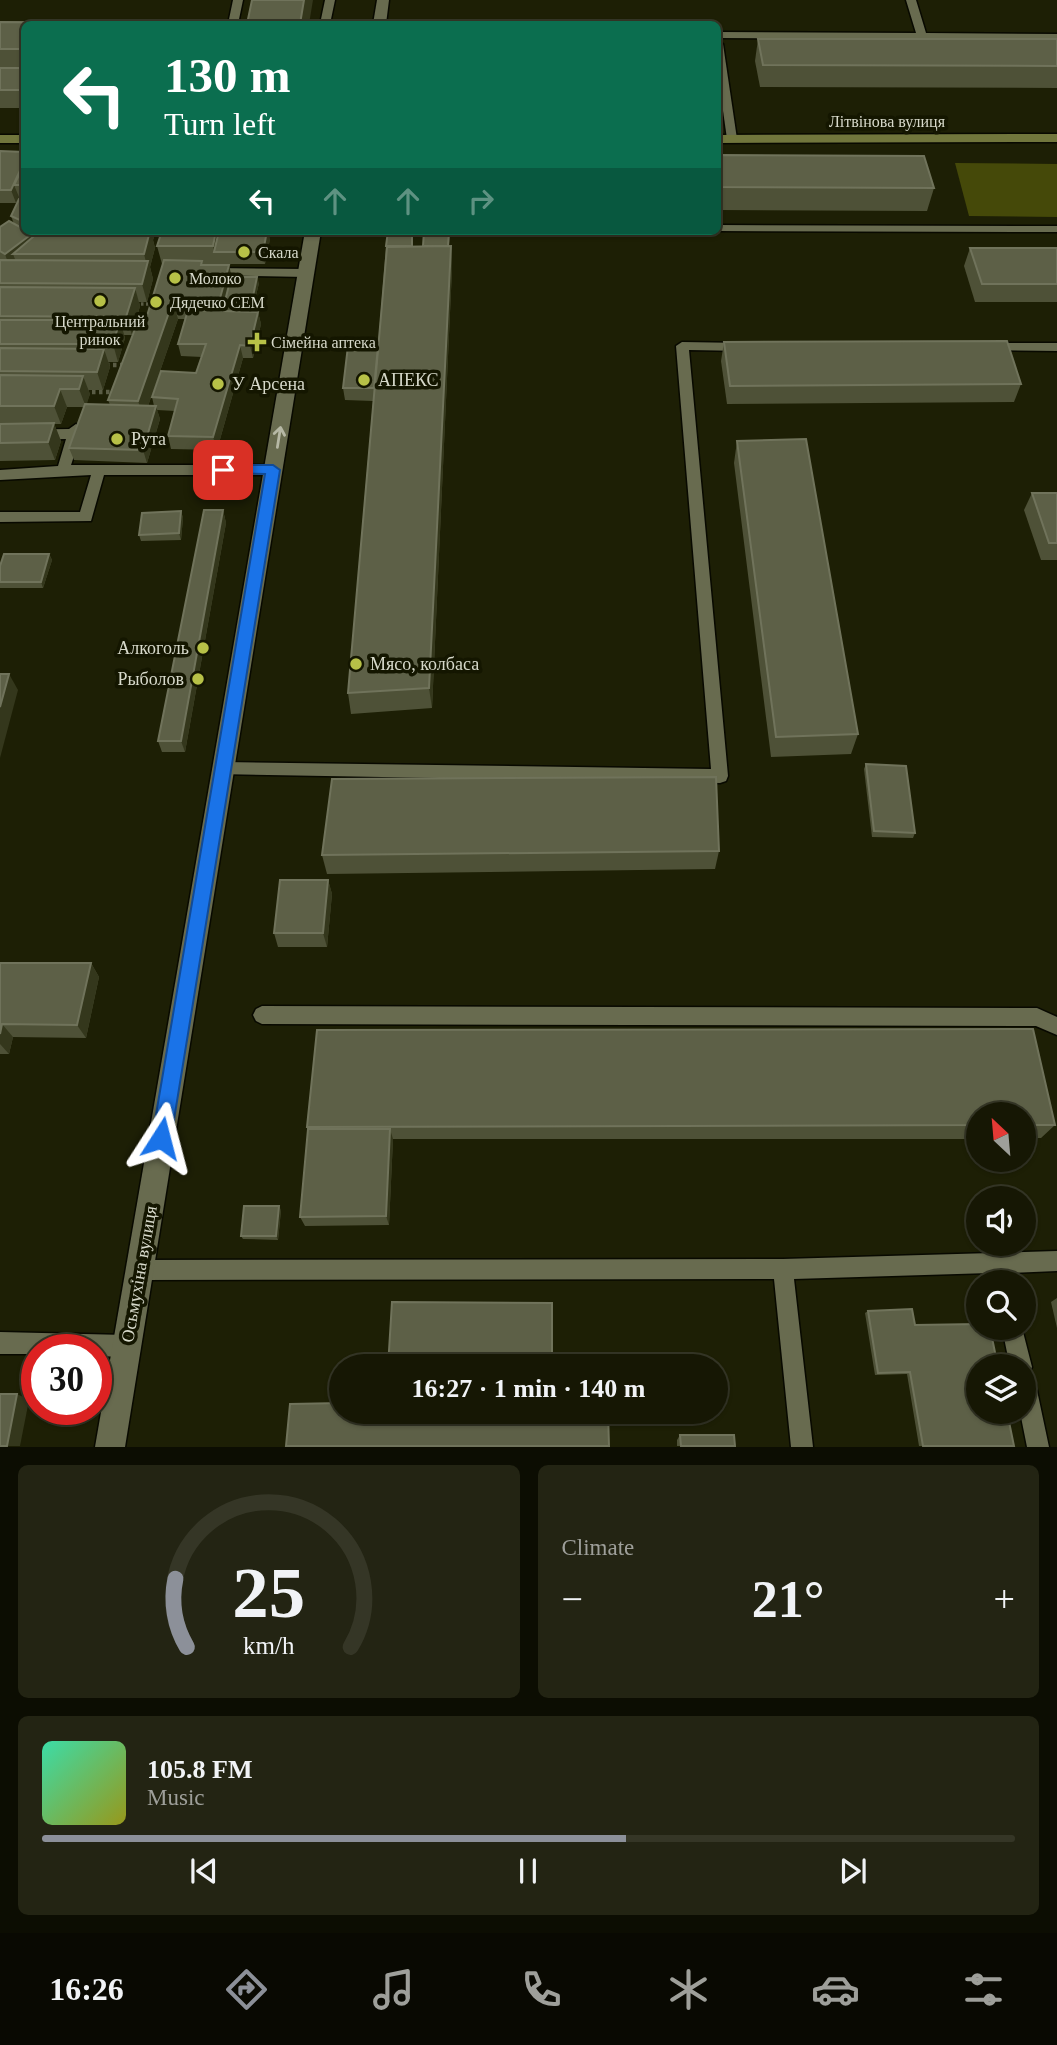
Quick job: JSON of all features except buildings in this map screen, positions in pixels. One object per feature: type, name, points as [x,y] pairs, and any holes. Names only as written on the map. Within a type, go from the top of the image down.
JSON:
[{"type":"street","points":[[380,21],[383,0]]},
{"type":"street","name":"Літвінова вулиця","points":[[725,139],[1057,138]]},
{"type":"street","points":[[0,139],[21,139]]},
{"type":"street","name":"Осьмухіна вулиця","points":[[110,1447],[312,235]]},
{"type":"lane","points":[[234,21],[238,0]]},
{"type":"lane","points":[[326,21],[330,0]]},
{"type":"lane","points":[[911,0],[922,36]]},
{"type":"lane","points":[[721,35],[1057,37]]},
{"type":"lane","points":[[721,85],[725,139]]},
{"type":"lane","points":[[721,228],[1057,229]]},
{"type":"lane","points":[[201,271],[306,273]]},
{"type":"lane","points":[[223,769],[720,776],[682,346],[765,347]]},
{"type":"lane","points":[[974,347],[1057,347]]},
{"type":"lane","points":[[62,470],[83,409]]},
{"type":"lane","points":[[0,435],[74,434]]},
{"type":"lane","points":[[0,475],[62,470],[273,470]]},
{"type":"lane","points":[[0,517],[86,517],[99,470]]},
{"type":"lane","points":[[262,1015],[1037,1017],[1057,1027]]},
{"type":"lane","points":[[1015,1270],[1057,1261]]},
{"type":"lane","points":[[139,1270],[783,1269],[966,1272]]},
{"type":"lane","points":[[783,1269],[802,1447]]},
{"type":"lane","points":[[0,1343],[126,1346]]},
{"type":"lane","points":[[1033,1424],[1038,1447]]},
{"type":"path","points":[[125,304],[152,304]]},
{"type":"path","points":[[98,365],[126,365]]},
{"type":"path","points":[[77,392],[116,392]]},
{"type":"shaded area","points":[[955,163],[1057,164],[1057,217],[969,216]]},
{"type":"place","name":"Скала","points":[[244,252]]},
{"type":"place","name":"Молоко","points":[[175,278]]},
{"type":"place","name":"Центральний ринок","points":[[100,301]]},
{"type":"place","name":"Дядечко СЕМ","points":[[156,302]]},
{"type":"place","name":"Сімейна аптека","points":[[257,342]]},
{"type":"place","name":"АПЕКС","points":[[364,380]]},
{"type":"place","name":"У Арсена","points":[[218,384]]},
{"type":"place","name":"Рута","points":[[117,439]]},
{"type":"place","name":"Алкоголь","points":[[203,648]]},
{"type":"place","name":"Мясо, колбаса","points":[[356,664]]},
{"type":"place","name":"Рыболов","points":[[198,679]]},
{"type":"route","points":[[161,1138],[273,470],[223,470]]}]
